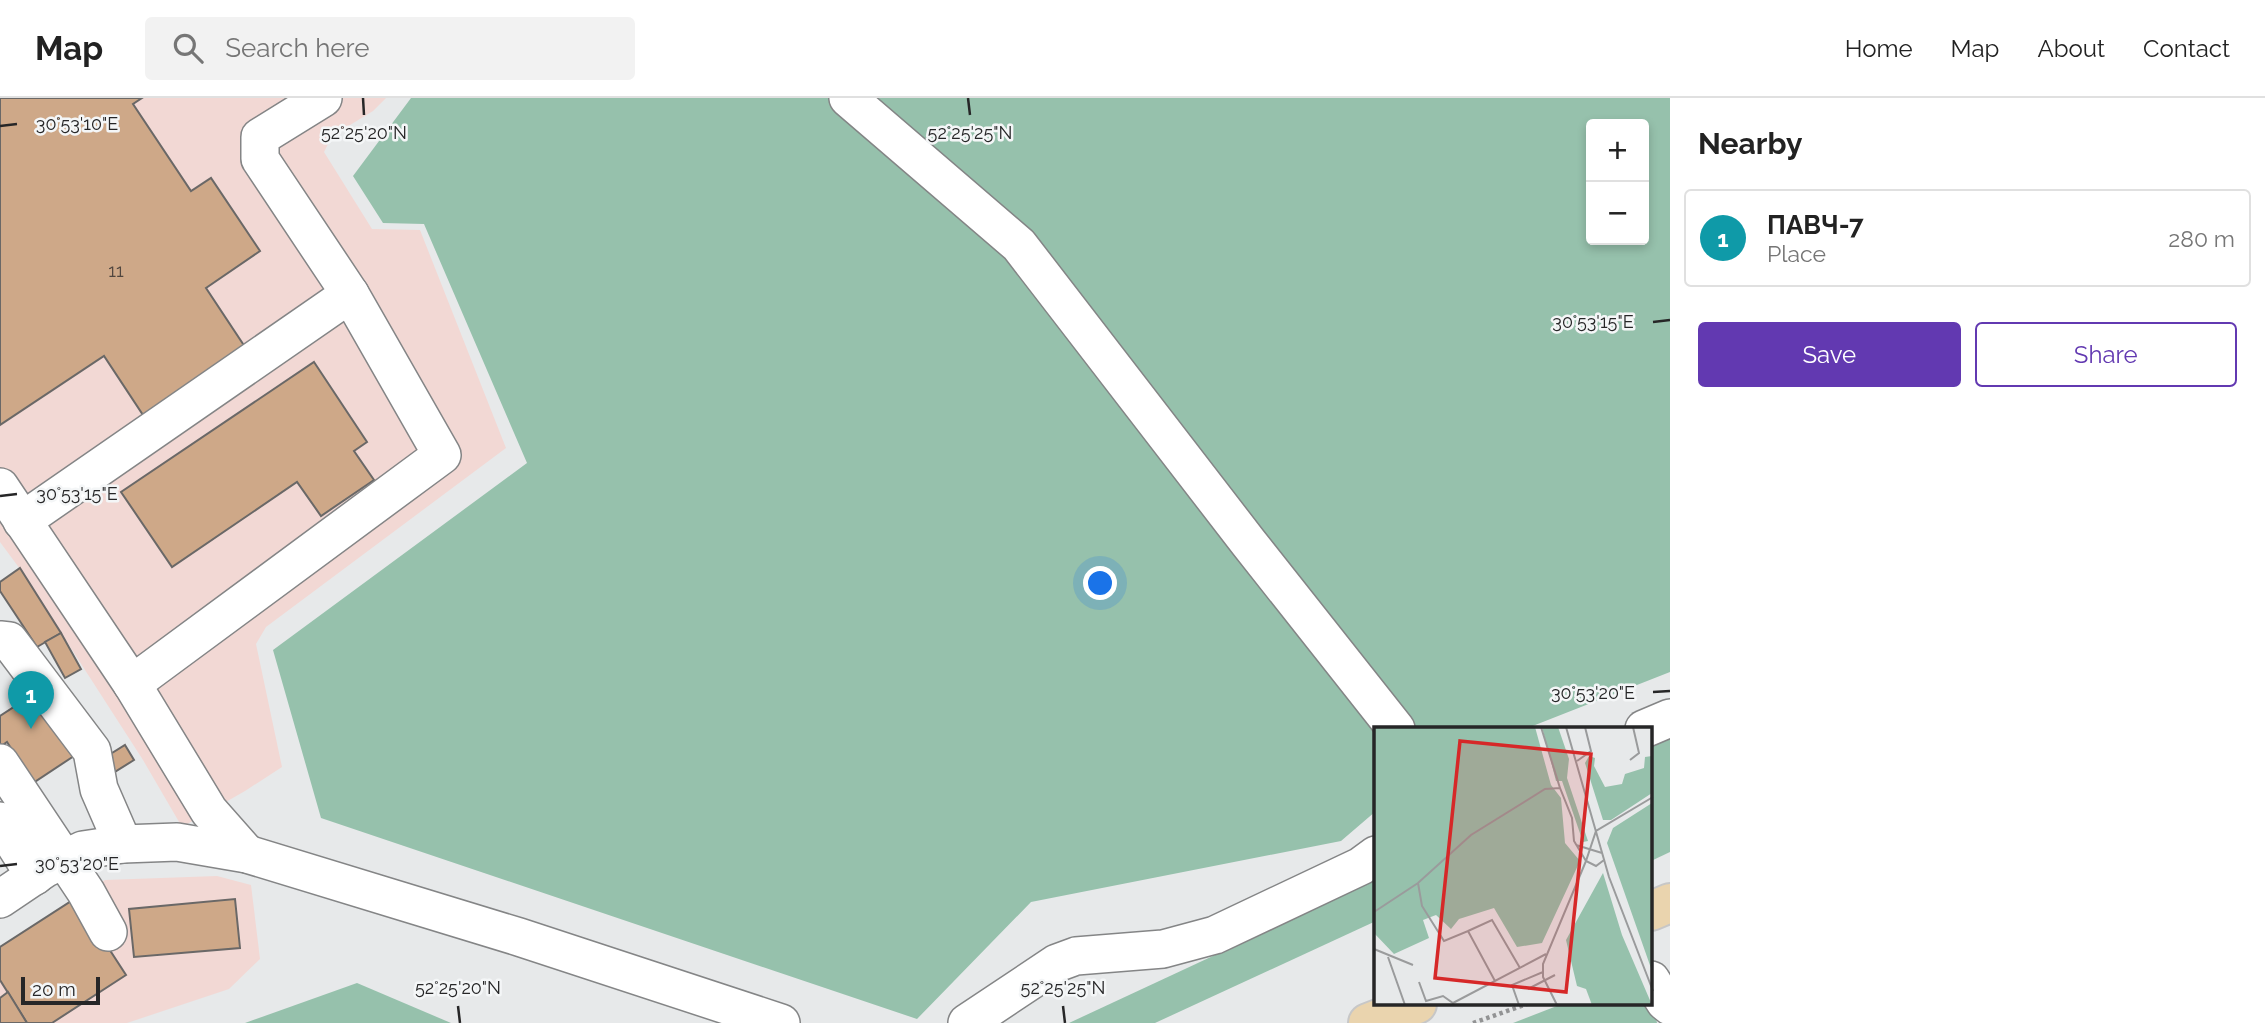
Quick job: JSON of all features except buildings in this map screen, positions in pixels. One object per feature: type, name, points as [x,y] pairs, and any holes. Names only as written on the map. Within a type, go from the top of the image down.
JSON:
[{"type":"main road","points":[[1652,911],[1670,903]]},
{"type":"main road","points":[[1368,1023],[1412,1006]]},
{"type":"street","points":[[132,684],[442,455],[350,294],[260,159],[260,137],[323,98]]},
{"type":"street","points":[[848,98],[1019,245],[1394,727]]},
{"type":"street","points":[[22,520],[350,294]]},
{"type":"street","points":[[0,486],[132,684],[209,811],[247,854]]},
{"type":"street","points":[[0,640],[9,641],[92,751],[99,789],[123,844]]},
{"type":"street","points":[[1649,727],[1670,718]]},
{"type":"street","points":[[0,763],[50,867]]},
{"type":"street","points":[[0,793],[50,867]]},
{"type":"street","points":[[0,821],[50,867],[86,892],[108,932]]},
{"type":"street","points":[[0,899],[50,867],[83,850],[123,844],[177,842],[247,854],[519,937],[781,1023]]},
{"type":"street","points":[[967,1023],[1057,963],[1076,956],[1163,949],[1215,935],[1361,866],[1374,856]]},
{"type":"street","points":[[1012,1023],[1030,981]]},
{"type":"street","points":[[1652,982],[1670,1006]]},
{"type":"path","points":[[1473,1023],[1521,1006]]},
{"type":"shaded area","points":[[0,98],[386,98],[373,111],[332,136],[324,152],[372,229],[420,230],[506,448],[266,627],[256,644],[282,767],[182,827],[143,760],[0,542]]},
{"type":"shaded area","points":[[217,876],[251,885],[260,959],[229,989],[127,1023],[0,1023],[0,947],[105,880]]},
{"type":"green space","points":[[411,98],[1670,98],[1670,672],[1530,727],[1374,727],[1374,813],[1341,841],[1031,902],[917,1019],[321,818],[273,650],[527,463],[424,224],[383,223],[353,176]]},
{"type":"green space","points":[[1670,717],[1670,852],[1652,861],[1652,728]]},
{"type":"green space","points":[[1374,881],[1374,922],[1155,1023],[1069,1023]]},
{"type":"green space","points":[[357,983],[451,1023],[245,1023]]},
{"type":"green space","points":[[1652,1005],[1657,1023],[1513,1023],[1557,1006]]},
{"type":"place","name":"ПАВЧ-7","points":[[31,729]]}]
